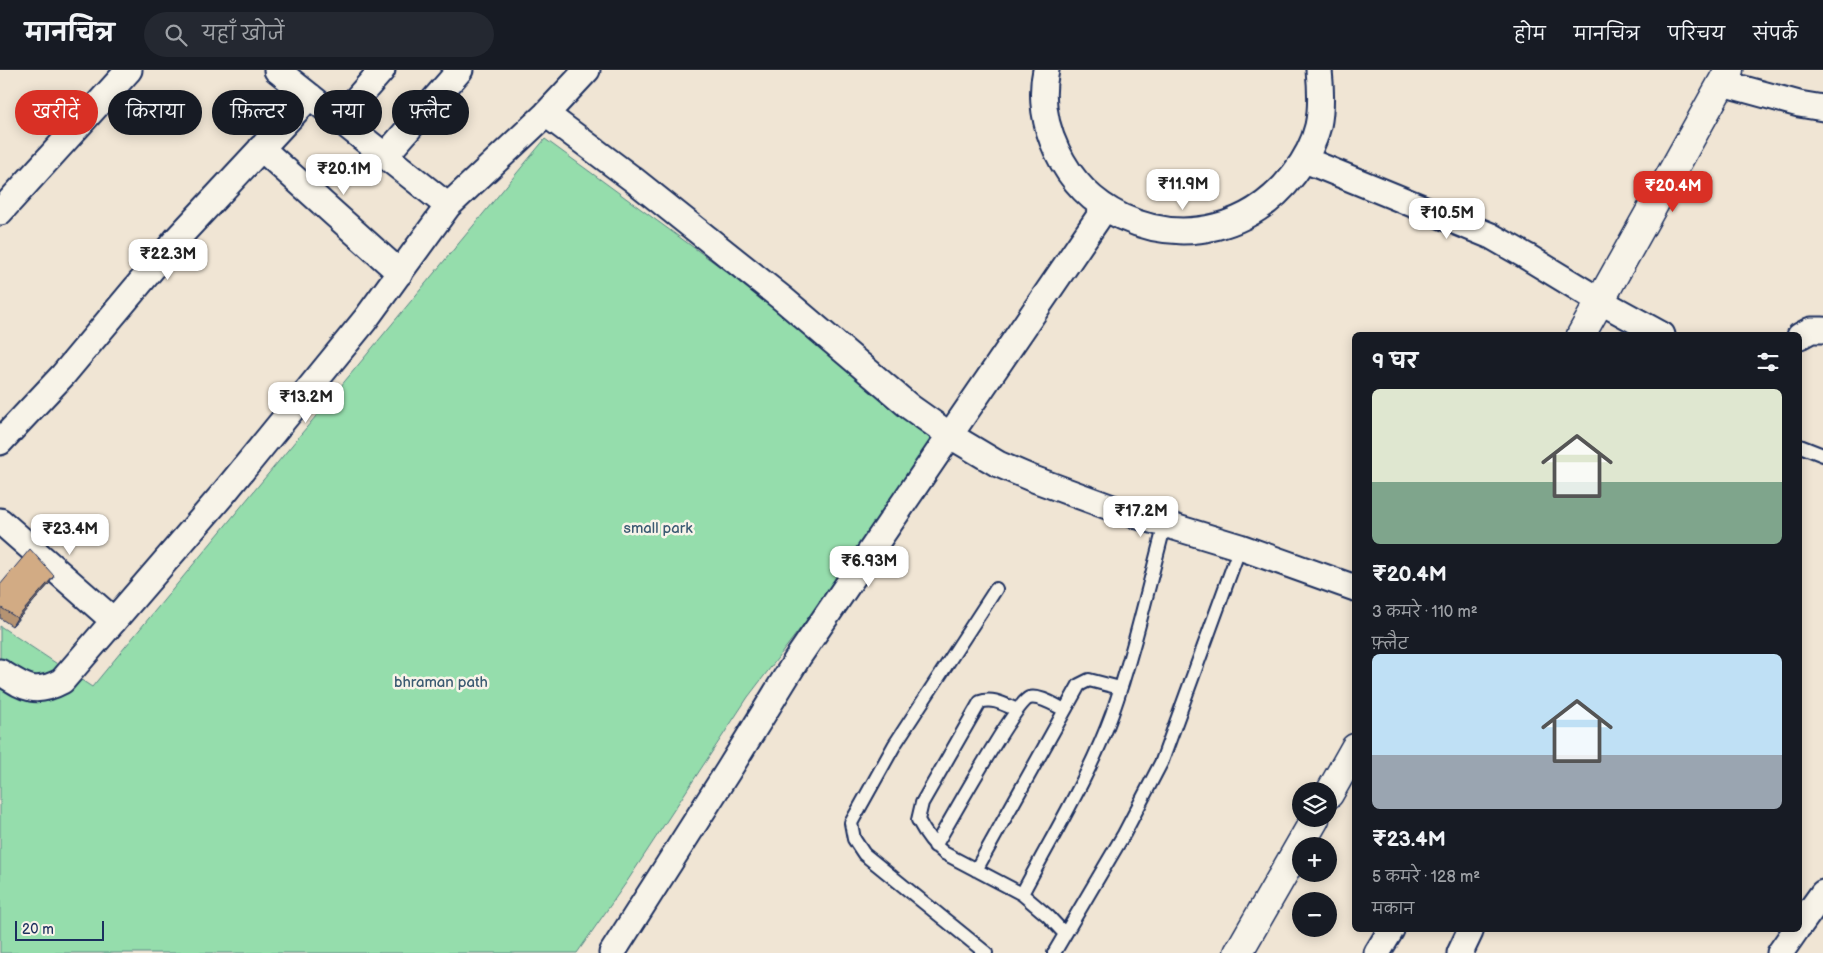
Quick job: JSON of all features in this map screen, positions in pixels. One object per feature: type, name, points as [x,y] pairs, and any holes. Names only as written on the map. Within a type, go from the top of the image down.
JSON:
[{"type":"street","points":[[0,212],[129,70]]},
{"type":"street","points":[[277,70],[314,99]]},
{"type":"street","points":[[364,90],[382,70]]},
{"type":"street","points":[[385,156],[460,70]]},
{"type":"street","points":[[0,672],[29,690],[39,690],[62,682],[229,487],[365,320],[448,206],[546,114],[588,70]]},
{"type":"street","points":[[1046,70],[1044,78],[1044,108],[1051,138],[1064,165],[1078,183],[1105,208],[1140,225],[1178,231],[1216,228],[1252,214],[1282,190],[1305,160],[1318,128],[1322,94],[1319,70]]},
{"type":"street","points":[[1583,332],[1725,76],[1799,104],[1823,108]]},
{"type":"street","points":[[0,442],[62,375],[176,240],[310,96]]},
{"type":"street","points":[[546,114],[634,180],[783,299],[910,407],[951,436],[998,464],[1116,509],[1240,547],[1352,587]]},
{"type":"street","points":[[359,135],[448,206]]},
{"type":"street","points":[[261,148],[400,273]]},
{"type":"street","points":[[1305,160],[1490,236],[1657,332]]},
{"type":"street","points":[[612,953],[800,656],[1105,208]]},
{"type":"street","points":[[1802,335],[1812,330],[1823,330]]},
{"type":"street","points":[[0,521],[114,621]]},
{"type":"street","points":[[1336,782],[1352,753]]},
{"type":"street","points":[[1238,953],[1310,827]]},
{"type":"street","points":[[1377,953],[1390,932]]},
{"type":"street","points":[[1780,953],[1795,932]]},
{"type":"lane","points":[[1802,447],[1823,456]]},
{"type":"lane","points":[[1022,894],[1078,789],[1111,715],[1165,524]]},
{"type":"lane","points":[[1054,953],[1124,834],[1162,761],[1240,547]]},
{"type":"lane","points":[[986,953],[864,854],[854,839],[851,823],[895,744],[996,589]]},
{"type":"lane","points":[[976,870],[1079,685],[1089,680],[1120,688]]},
{"type":"lane","points":[[935,846],[1007,724],[1022,703],[1031,698],[1041,699],[1065,710]]},
{"type":"lane","points":[[1017,710],[988,699],[980,702],[922,803],[918,820],[935,846],[944,853],[1022,894],[1048,916],[1065,934]]},
{"type":"green space","name":"bhraman path","points":[[545,139],[949,434],[748,697],[626,883],[577,953],[0,953],[0,626],[92,687]]},
{"type":"building","points":[[30,549],[54,576],[17,618],[0,607],[0,585]]},
{"type":"park label","name":"small park","points":[[658,528]]}]
